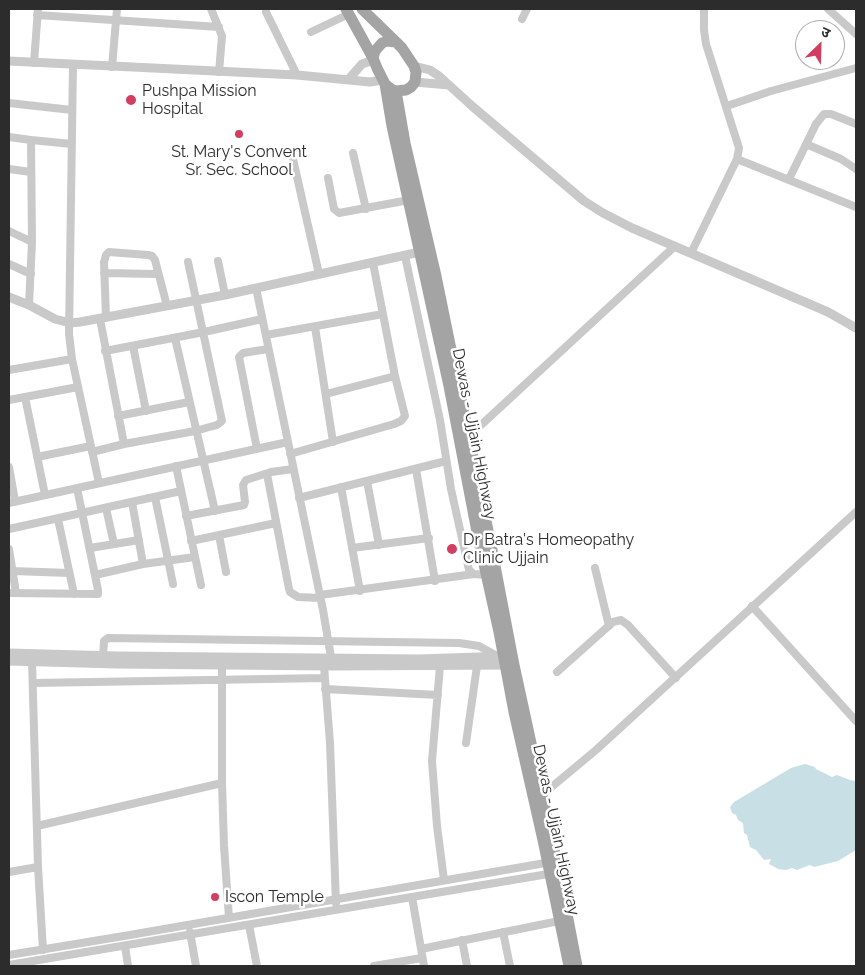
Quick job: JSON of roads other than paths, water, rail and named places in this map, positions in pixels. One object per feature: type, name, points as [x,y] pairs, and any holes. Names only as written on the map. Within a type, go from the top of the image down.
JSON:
[{"type":"main road","points":[[362,9],[402,48],[416,72],[415,82],[406,90],[396,91],[384,82]]},
{"type":"main road","name":"Dewas - Ujjain Highway","points":[[347,11],[374,59],[384,82],[409,200],[425,251]]},
{"type":"main road","points":[[374,59],[375,51],[382,43],[387,41],[396,42]]},
{"type":"main road","name":"Dewas - Ujjain Highway","points":[[396,91],[425,251],[464,440],[487,575],[506,660],[542,795],[559,921],[569,966]]},
{"type":"main road","name":"Dewas - Ujjain Highway","points":[[464,440],[492,550],[506,660]]},
{"type":"main road","name":"Dewas - Ujjain Highway","points":[[518,706],[577,966]]},
{"type":"street","points":[[78,9],[78,18]]},
{"type":"street","points":[[112,67],[117,9]]},
{"type":"street","points":[[211,9],[222,36],[219,72]]},
{"type":"street","points":[[522,20],[527,9]]},
{"type":"street","points":[[691,253],[737,159],[739,148],[706,44],[704,9]]},
{"type":"street","points":[[828,9],[856,34]]},
{"type":"street","points":[[311,32],[347,11]]},
{"type":"street","points":[[34,63],[38,12],[78,18],[219,27]]},
{"type":"street","points":[[266,12],[296,75]]},
{"type":"street","points":[[348,80],[362,64],[374,59]]},
{"type":"street","points":[[9,61],[296,75],[384,82]]},
{"type":"street","points":[[73,65],[69,334],[72,359],[99,483]]},
{"type":"street","points":[[414,66],[430,70],[584,201],[617,221],[828,312],[856,328]]},
{"type":"street","points":[[727,106],[771,91],[856,68]]},
{"type":"street","points":[[415,82],[449,85]]},
{"type":"street","points":[[9,103],[72,110]]},
{"type":"street","points":[[789,179],[806,144],[824,114],[831,114],[856,124]]},
{"type":"street","points":[[9,137],[72,144]]},
{"type":"street","points":[[29,305],[32,242],[31,140]]},
{"type":"street","points":[[806,144],[841,159],[856,169]]},
{"type":"street","points":[[353,153],[366,209]]},
{"type":"street","points":[[293,159],[319,274]]},
{"type":"street","points":[[737,159],[856,207]]},
{"type":"street","points":[[9,169],[30,172]]},
{"type":"street","points":[[328,178],[336,211],[343,214],[409,200]]},
{"type":"street","points":[[9,231],[32,242]]},
{"type":"street","points":[[464,440],[560,354],[674,246]]},
{"type":"street","points":[[9,297],[55,319],[70,323],[225,295],[425,251]]},
{"type":"street","points":[[124,444],[105,351],[103,318],[104,258],[109,252],[152,256],[155,260],[167,306]]},
{"type":"street","points":[[405,256],[440,420],[446,461],[470,570],[474,574]]},
{"type":"street","points":[[218,261],[225,295]]},
{"type":"street","points":[[37,457],[195,431],[220,423],[222,418],[188,262]]},
{"type":"street","points":[[290,454],[394,424],[404,419],[406,413],[395,376],[372,263]]},
{"type":"street","points":[[9,264],[31,274]]},
{"type":"street","points":[[104,273],[158,274]]},
{"type":"street","points":[[256,288],[328,641],[329,663],[325,678],[330,743],[336,911]]},
{"type":"street","points":[[266,335],[383,314]]},
{"type":"street","points":[[105,351],[262,319]]},
{"type":"street","points":[[315,326],[333,442]]},
{"type":"street","points":[[175,338],[215,511]]},
{"type":"street","points":[[133,346],[146,411]]},
{"type":"street","points":[[257,448],[239,357],[243,354],[268,348]]},
{"type":"street","points":[[9,370],[72,359]]},
{"type":"street","points":[[326,394],[395,376]]},
{"type":"street","points":[[9,400],[78,387]]},
{"type":"street","points":[[25,397],[45,496]]},
{"type":"street","points":[[118,416],[189,402]]},
{"type":"street","points":[[9,468],[12,502],[288,442]]},
{"type":"street","points":[[299,498],[446,461]]},
{"type":"street","points":[[176,466],[201,585]]},
{"type":"street","points":[[186,516],[244,504],[244,483],[248,479],[293,468]]},
{"type":"street","points":[[416,469],[436,580]]},
{"type":"street","points":[[267,474],[290,592],[302,599],[474,574],[487,575]]},
{"type":"street","points":[[367,481],[379,545]]},
{"type":"street","points":[[341,487],[360,590]]},
{"type":"street","points":[[9,549],[13,571],[12,593],[98,594],[77,488]]},
{"type":"street","points":[[9,529],[181,492]]},
{"type":"street","points":[[155,497],[173,584]]},
{"type":"street","points":[[132,502],[144,564]]},
{"type":"street","points":[[106,508],[114,544]]},
{"type":"street","points":[[542,795],[596,750],[676,678],[856,512]]},
{"type":"street","points":[[58,519],[74,594]]},
{"type":"street","points":[[192,540],[276,523]]},
{"type":"street","points":[[219,535],[226,572]]},
{"type":"street","points":[[352,548],[429,538]]},
{"type":"street","points":[[90,548],[139,540]]},
{"type":"street","points":[[95,575],[144,564],[195,557]]},
{"type":"street","points":[[595,568],[609,626]]},
{"type":"street","points":[[13,571],[69,573]]},
{"type":"street","points":[[752,606],[856,721]]},
{"type":"street","points":[[557,672],[617,621],[625,622],[676,678]]},
{"type":"street","points":[[103,656],[106,638],[459,643],[479,646],[506,660]]},
{"type":"street","points":[[9,653],[103,656],[117,660],[222,664],[329,663],[419,659],[506,660]]},
{"type":"street","points":[[9,660],[477,666],[506,660]]},
{"type":"street","points":[[32,661],[38,867],[43,950]]},
{"type":"street","points":[[222,664],[222,783],[229,918]]},
{"type":"street","points":[[440,666],[432,761],[437,826],[444,880]]},
{"type":"street","points":[[466,743],[477,666]]},
{"type":"street","points":[[34,683],[222,678],[325,678]]},
{"type":"street","points":[[326,689],[438,695]]},
{"type":"street","points":[[37,826],[222,783]]},
{"type":"street","points":[[9,872],[38,867]]},
{"type":"street","points":[[9,955],[444,880],[553,867]]},
{"type":"street","points":[[9,965],[336,911],[553,867]]},
{"type":"street","points":[[374,966],[423,962],[412,897]]},
{"type":"street","points":[[421,949],[559,921]]},
{"type":"street","points":[[189,925],[196,966]]},
{"type":"street","points":[[250,925],[257,966]]},
{"type":"street","points":[[503,932],[510,966]]},
{"type":"street","points":[[462,940],[467,966]]},
{"type":"street","points":[[126,946],[128,966]]},
{"type":"water","points":[[805,764],[815,767],[832,777],[837,775],[856,781],[856,850],[838,861],[814,867],[810,865],[797,870],[792,868],[786,870],[778,869],[769,864],[771,859],[764,860],[756,850],[750,847],[747,835],[744,833],[743,823],[732,813],[730,807],[734,802],[791,768]]},
{"type":"place","name":"Pushpa Mission Hospital","points":[[131,100]]},
{"type":"place","name":"St. Mary's Convent Sr. Sec. School","points":[[239,134]]},
{"type":"place","name":"Dr Batra's Homeopathy Clinic Ujjain","points":[[452,549]]},
{"type":"place","name":"Iscon Temple","points":[[215,897]]}]
